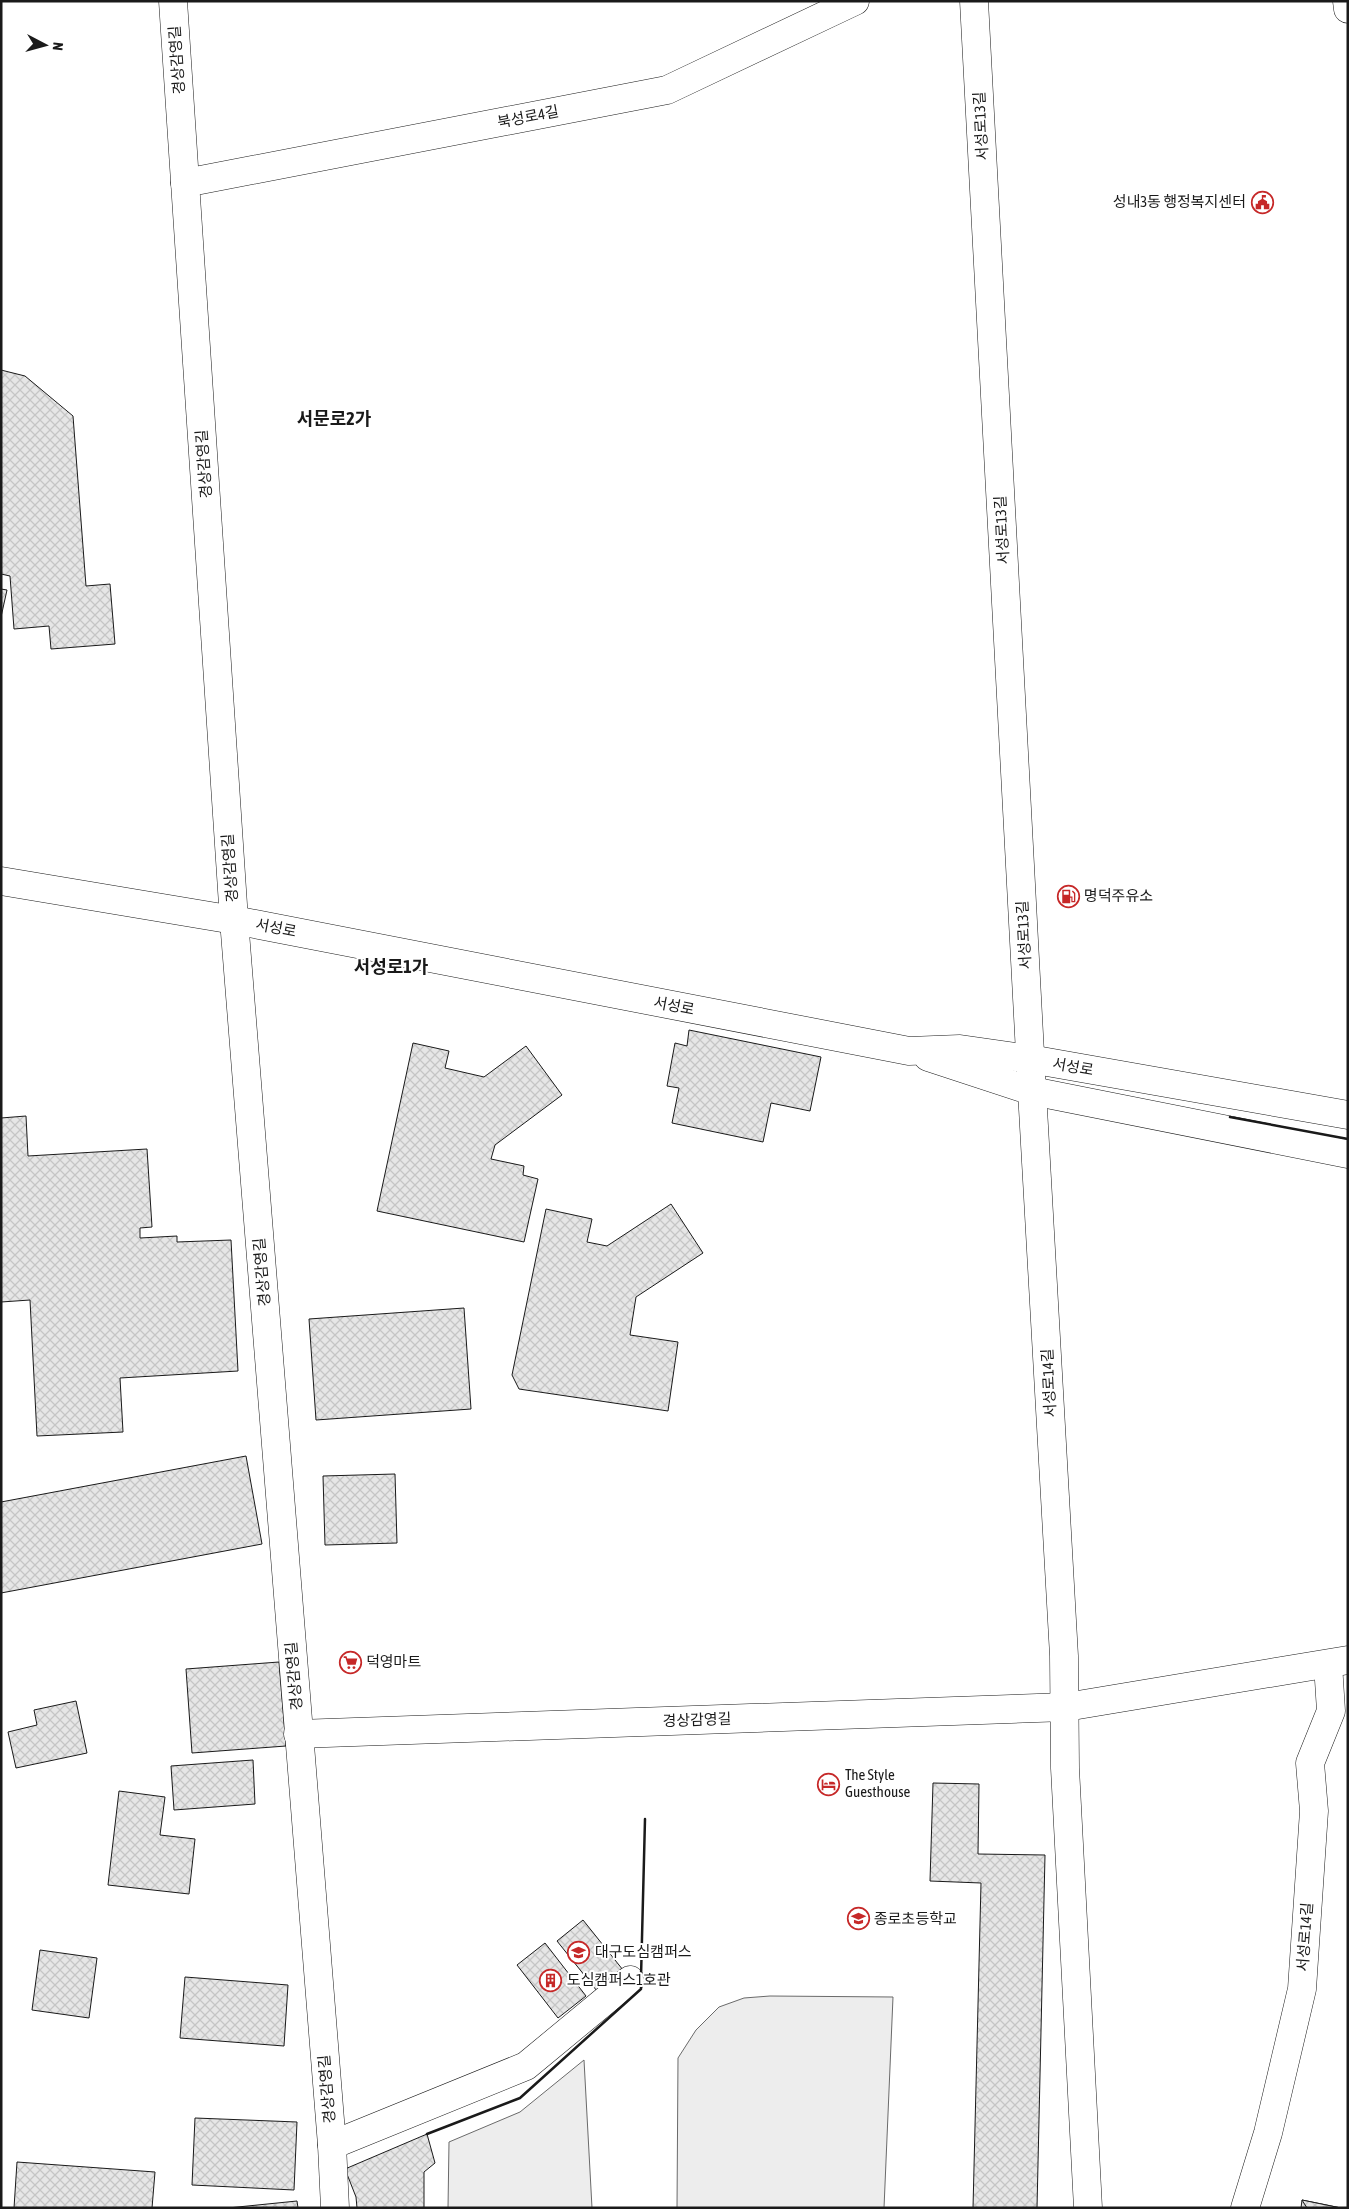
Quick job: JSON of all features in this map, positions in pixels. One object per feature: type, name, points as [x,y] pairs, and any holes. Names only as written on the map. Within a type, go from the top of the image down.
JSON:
[{"type":"street","name":"경상감영길","points":[[173,1],[234,920],[332,2145],[335,2208]]},
{"type":"street","name":"북성로4길","points":[[185,183],[667,90],[855,1]]},
{"type":"street","name":"서성로13길","points":[[974,1],[1030,1059]]},
{"type":"street","points":[[1346,1],[1348,10]]},
{"type":"street","name":"서성로","points":[[1,881],[234,920],[909,1051],[1032,1091],[1348,1154]]},
{"type":"street","name":"서성로","points":[[909,1051],[960,1049],[1030,1059],[1348,1115]]},
{"type":"street","name":"서성로14길","points":[[1030,1059],[1066,1707],[1065,1768],[1088,2208]]},
{"type":"street","name":"서성로14길","points":[[1066,1707],[1338,1662],[1331,1711],[1310,1763],[1314,1811],[1302,1989],[1268,2133],[1245,2208]]},
{"type":"street","name":"경상감영길","points":[[298,1734],[1066,1707]]},
{"type":"street","name":"경상감영길","points":[[332,2145],[526,2066],[630,1980]]},
{"type":"shaded area","points":[[770,1996],[893,1997],[884,2208],[677,2208],[678,2058],[696,2030],[719,2007],[744,1998]]},
{"type":"shaded area","points":[[584,2060],[592,2208],[448,2208],[449,2142],[520,2112]]},
{"type":"building","points":[[1,370],[25,376],[73,416],[86,586],[110,584],[115,644],[51,649],[49,626],[14,629],[10,576],[1,574]]},
{"type":"building","points":[[1,589],[7,590],[1,617]]},
{"type":"building","points":[[689,1030],[821,1057],[810,1111],[771,1103],[763,1142],[672,1123],[679,1088],[667,1086],[675,1043],[687,1046]]},
{"type":"building","points":[[413,1043],[449,1051],[445,1068],[484,1077],[526,1046],[562,1095],[495,1145],[491,1159],[524,1166],[523,1175],[538,1179],[524,1242],[377,1211]]},
{"type":"building","points":[[26,1116],[28,1156],[147,1149],[152,1227],[140,1228],[140,1238],[177,1236],[177,1242],[231,1240],[238,1371],[120,1378],[123,1432],[37,1436],[30,1300],[1,1302],[1,1118]]},
{"type":"building","points":[[671,1204],[703,1253],[636,1297],[630,1335],[678,1342],[668,1411],[519,1389],[512,1375],[546,1209],[592,1219],[587,1242],[607,1246]]},
{"type":"building","points":[[464,1308],[471,1409],[316,1420],[309,1319]]},
{"type":"building","points":[[246,1456],[262,1544],[1,1593],[1,1502]]},
{"type":"building","points":[[395,1474],[397,1543],[325,1545],[323,1476]]},
{"type":"building","points":[[279,1662],[286,1746],[192,1753],[186,1669]]},
{"type":"building","points":[[76,1701],[87,1753],[16,1768],[8,1732],[37,1725],[34,1710]]},
{"type":"building","points":[[253,1760],[255,1804],[174,1810],[171,1766]]},
{"type":"building","points":[[933,1783],[979,1784],[978,1854],[1045,1855],[1037,2208],[973,2208],[981,1883],[930,1881]]},
{"type":"building","points":[[119,1791],[165,1797],[160,1835],[195,1839],[189,1894],[108,1885]]},
{"type":"building","name":"도심캠퍼스1호관","points":[[583,1920],[623,1970],[597,1991],[557,1941]]},
{"type":"building","name":"도심캠퍼스1호관","points":[[545,1943],[586,1996],[558,2018],[517,1965]]},
{"type":"building","points":[[40,1950],[97,1958],[89,2018],[32,2010]]},
{"type":"building","points":[[185,1977],[288,1985],[284,2046],[180,2038]]},
{"type":"building","points":[[195,2118],[297,2122],[294,2190],[192,2185]]},
{"type":"building","points":[[427,2134],[435,2163],[424,2172],[424,2208],[357,2208],[356,2197],[345,2169]]},
{"type":"building","points":[[17,2162],[155,2172],[152,2208],[14,2208]]},
{"type":"building","points":[[1302,2200],[1341,2208],[1301,2208]]},
{"type":"building","points":[[1302,2200],[1341,2208],[1307,2208]]},
{"type":"building","points":[[297,2201],[298,2208],[228,2208]]},
{"type":"wall","points":[[1230,1117],[1348,1139]]},
{"type":"wall","points":[[641,1977],[645,1819]]},
{"type":"wall","points":[[427,2134],[520,2098],[641,1987]]},
{"type":"place","name":"성내3동 행정복지센터","points":[[1262,202]]},
{"type":"place","name":"명덕주유소","points":[[1068,896]]},
{"type":"place","name":"덕영마트","points":[[350,1662]]},
{"type":"place","name":"The Style Guesthouse","points":[[829,1784]]},
{"type":"place","name":"종로초등학교","points":[[858,1919]]},
{"type":"place","name":"대구도심캠퍼스","points":[[579,1952]]},
{"type":"place","name":"도심캠퍼스1호관","points":[[551,1980]]},
{"type":"district","name":"서문로2가","points":[[334,419]]},
{"type":"district","name":"서성로1가","points":[[391,967]]}]
